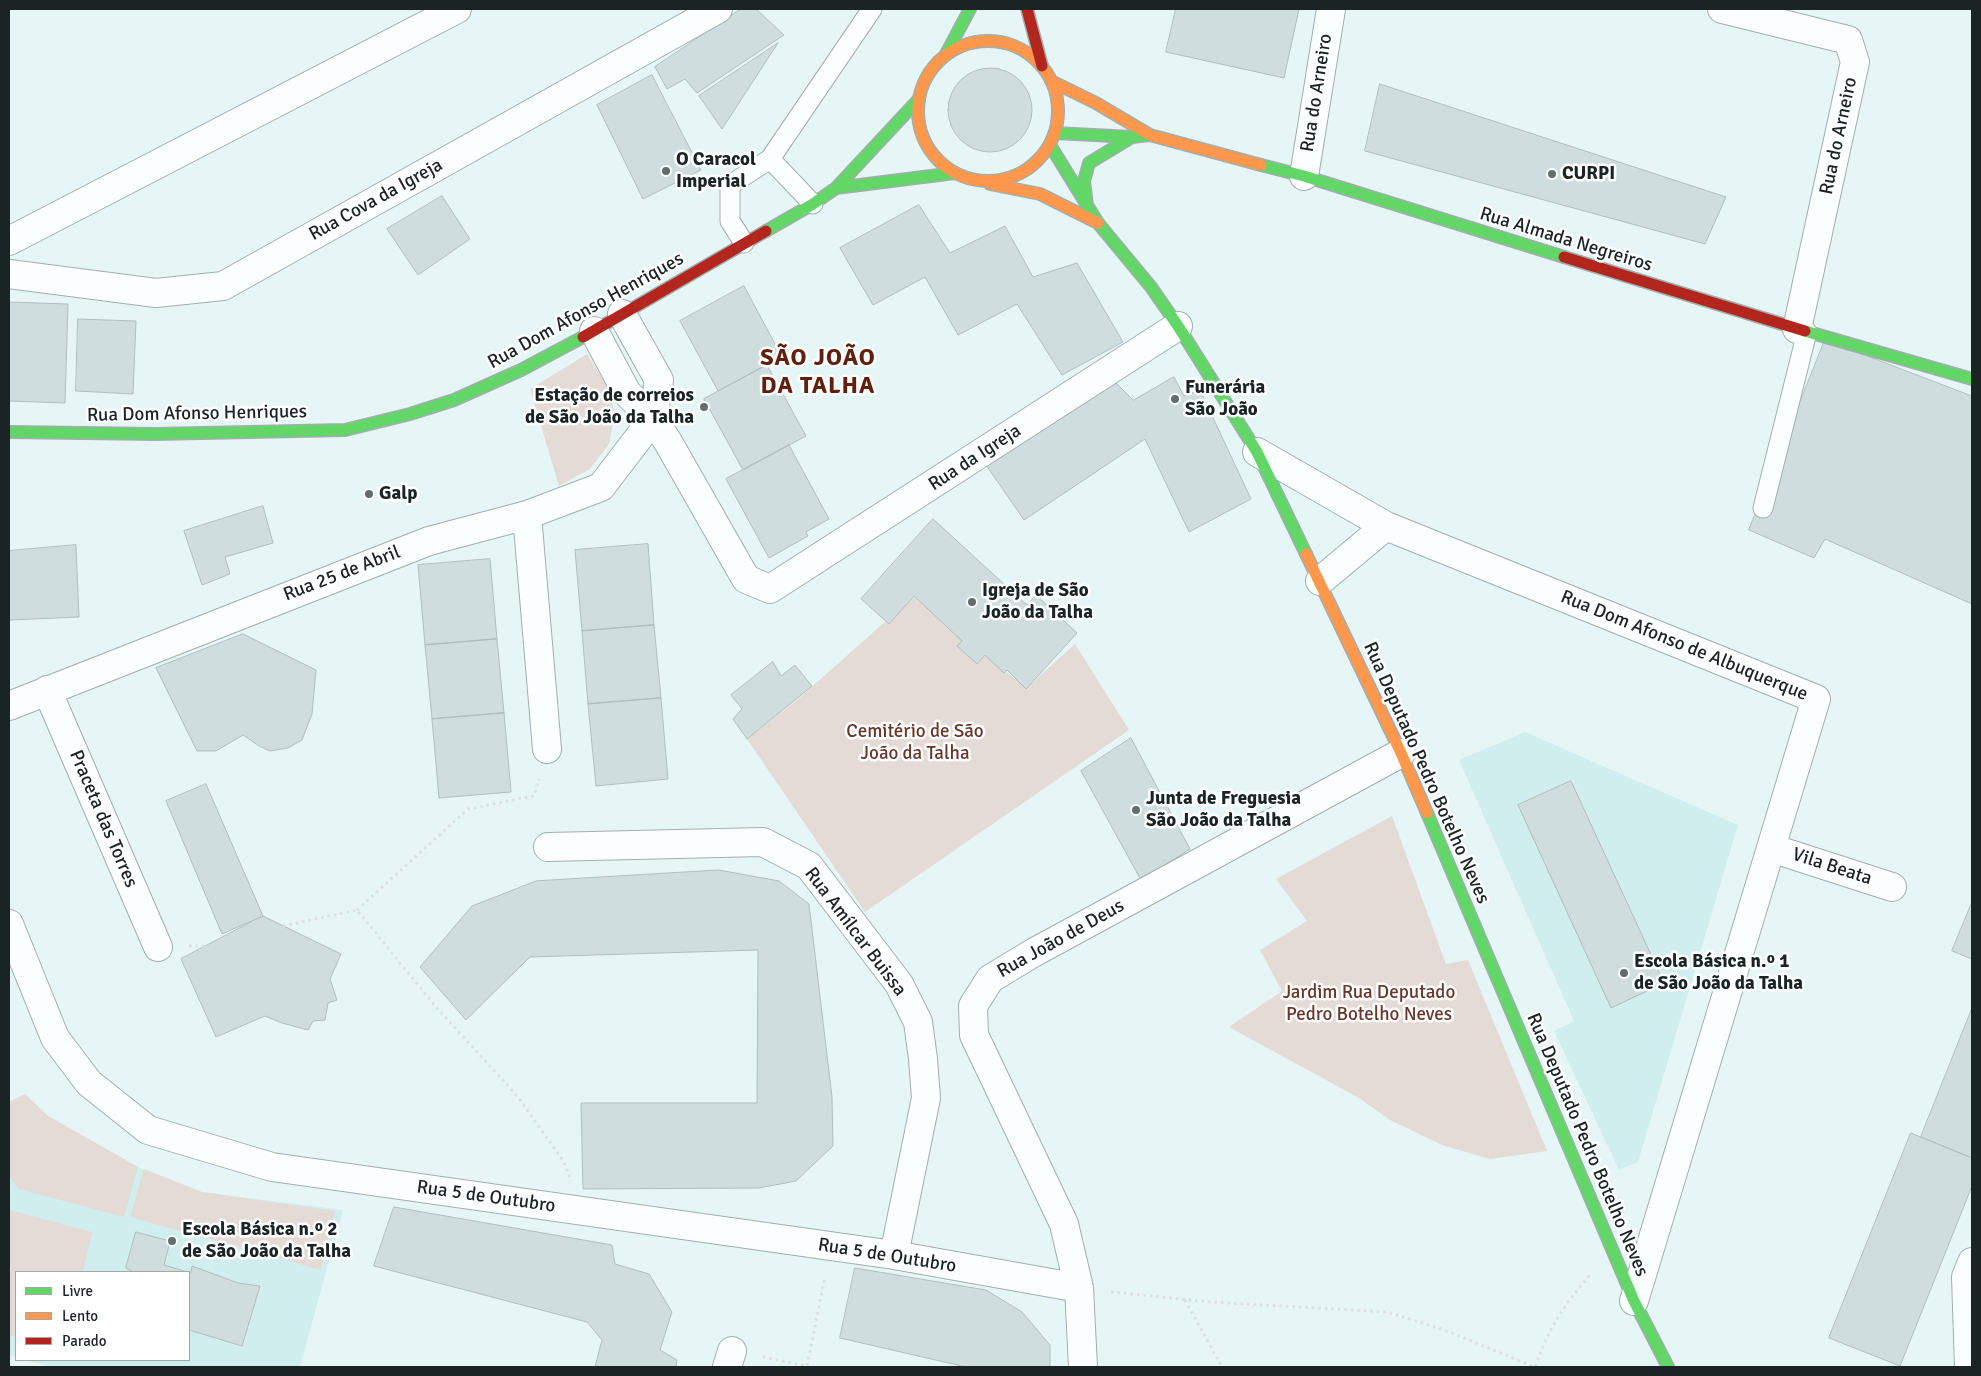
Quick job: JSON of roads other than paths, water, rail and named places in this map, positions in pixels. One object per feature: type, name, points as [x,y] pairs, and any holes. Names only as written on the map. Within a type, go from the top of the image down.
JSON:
[{"type":"street","points":[[9,241],[457,9]]},
{"type":"street","name":"Rua Cova da Igreja","points":[[9,274],[156,293],[223,286],[718,9]]},
{"type":"street","points":[[970,9],[946,54],[924,82],[919,99],[918,121],[925,142],[938,159],[955,172],[975,180],[997,181],[1018,175],[1036,162],[1050,145],[1055,133],[1058,116],[1057,98],[1051,81],[1042,66],[1027,9]]},
{"type":"street","name":"Rua do Arneiro","points":[[1304,176],[1331,9]]},
{"type":"street","name":"Rua do Arneiro","points":[[1722,9],[1848,40],[1855,62],[1802,330]]},
{"type":"street","points":[[946,54],[965,45],[986,40],[1007,43],[1026,52],[1042,66]]},
{"type":"street","name":"Rua Almada Negreiros","points":[[1051,81],[1096,103],[1150,135],[1304,176],[1802,330],[1972,379]]},
{"type":"street","name":"Rua Dom Afonso Henriques","points":[[9,432],[155,434],[345,430],[410,414],[454,400],[521,370],[594,331],[812,204],[836,188],[919,99]]},
{"type":"street","name":"Rua Almada Negreiros","points":[[1055,133],[1132,137],[1150,135]]},
{"type":"street","points":[[1087,205],[1084,181],[1089,163],[1132,137]]},
{"type":"street","name":"Rua Deputado Pedro Botelho Neves","points":[[1050,145],[1098,224],[1151,287],[1178,326],[1257,452],[1401,752],[1634,1301],[1668,1367]]},
{"type":"street","name":"Rua Dom Afonso Henriques","points":[[836,188],[955,172]]},
{"type":"street","name":"Rua Deputado Pedro Botelho Neves","points":[[975,180],[1040,194],[1098,224]]},
{"type":"street","points":[[622,314],[659,380],[653,420]]},
{"type":"street","name":"Rua da Igreja","points":[[594,331],[627,393],[653,420],[758,584],[1178,326]]},
{"type":"street","name":"Rua 25 de Abril","points":[[9,706],[429,540],[527,515],[601,487],[653,420]]},
{"type":"street","name":"Rua Dom Afonso de Albuquerque","points":[[1257,452],[1386,526],[1816,698],[1634,1301]]},
{"type":"street","points":[[527,515],[547,749]]},
{"type":"street","points":[[1320,581],[1386,526]]},
{"type":"street","name":"Praceta das Torres","points":[[47,690],[158,947]]},
{"type":"street","name":"Rua João de Deus","points":[[1083,1367],[1079,1288],[1064,1224],[974,1035],[972,1006],[990,979],[1033,953],[1401,752]]},
{"type":"street","name":"Rua Amílcar Buissa","points":[[548,848],[763,842],[809,866],[899,984],[918,1022],[926,1098],[894,1255]]},
{"type":"street","name":"Vila Beata","points":[[1771,848],[1892,887]]},
{"type":"street","name":"Rua 5 de Outubro","points":[[9,924],[55,1038],[90,1083],[148,1130],[272,1167],[894,1255],[1079,1288]]},
{"type":"street","points":[[1969,1367],[1966,1277],[1972,1262]]},
{"type":"lane","points":[[744,243],[730,221],[730,185],[770,159],[872,9]]},
{"type":"lane","points":[[770,159],[812,204]]},
{"type":"lane","points":[[1763,508],[1802,330]]},
{"type":"place","name":"O Caracol Imperial","points":[[666,171]]},
{"type":"place","name":"CURPI","points":[[1552,174]]},
{"type":"place","name":"Funerária São João","points":[[1175,399]]},
{"type":"place","name":"Estação de correios de São João da Talha","points":[[704,407]]},
{"type":"place","name":"Galp","points":[[369,494]]},
{"type":"place","name":"Igreja de São João da Talha","points":[[972,602]]},
{"type":"place","name":"Junta de Freguesia São João da Talha","points":[[1136,810]]},
{"type":"place","name":"Escola Básica n.º 1 de São João da Talha","points":[[1624,973]]},
{"type":"place","name":"Escola Básica n.º 2 de São João da Talha","points":[[172,1241]]},
{"type":"district","name":"SÃO JOÃO DA TALHA","points":[[818,373]]},
{"type":"park label","name":"Cemitério de São João da Talha","points":[[915,743]]},
{"type":"park label","name":"Jardim Rua Deputado Pedro Botelho Neves","points":[[1369,1004]]}]
